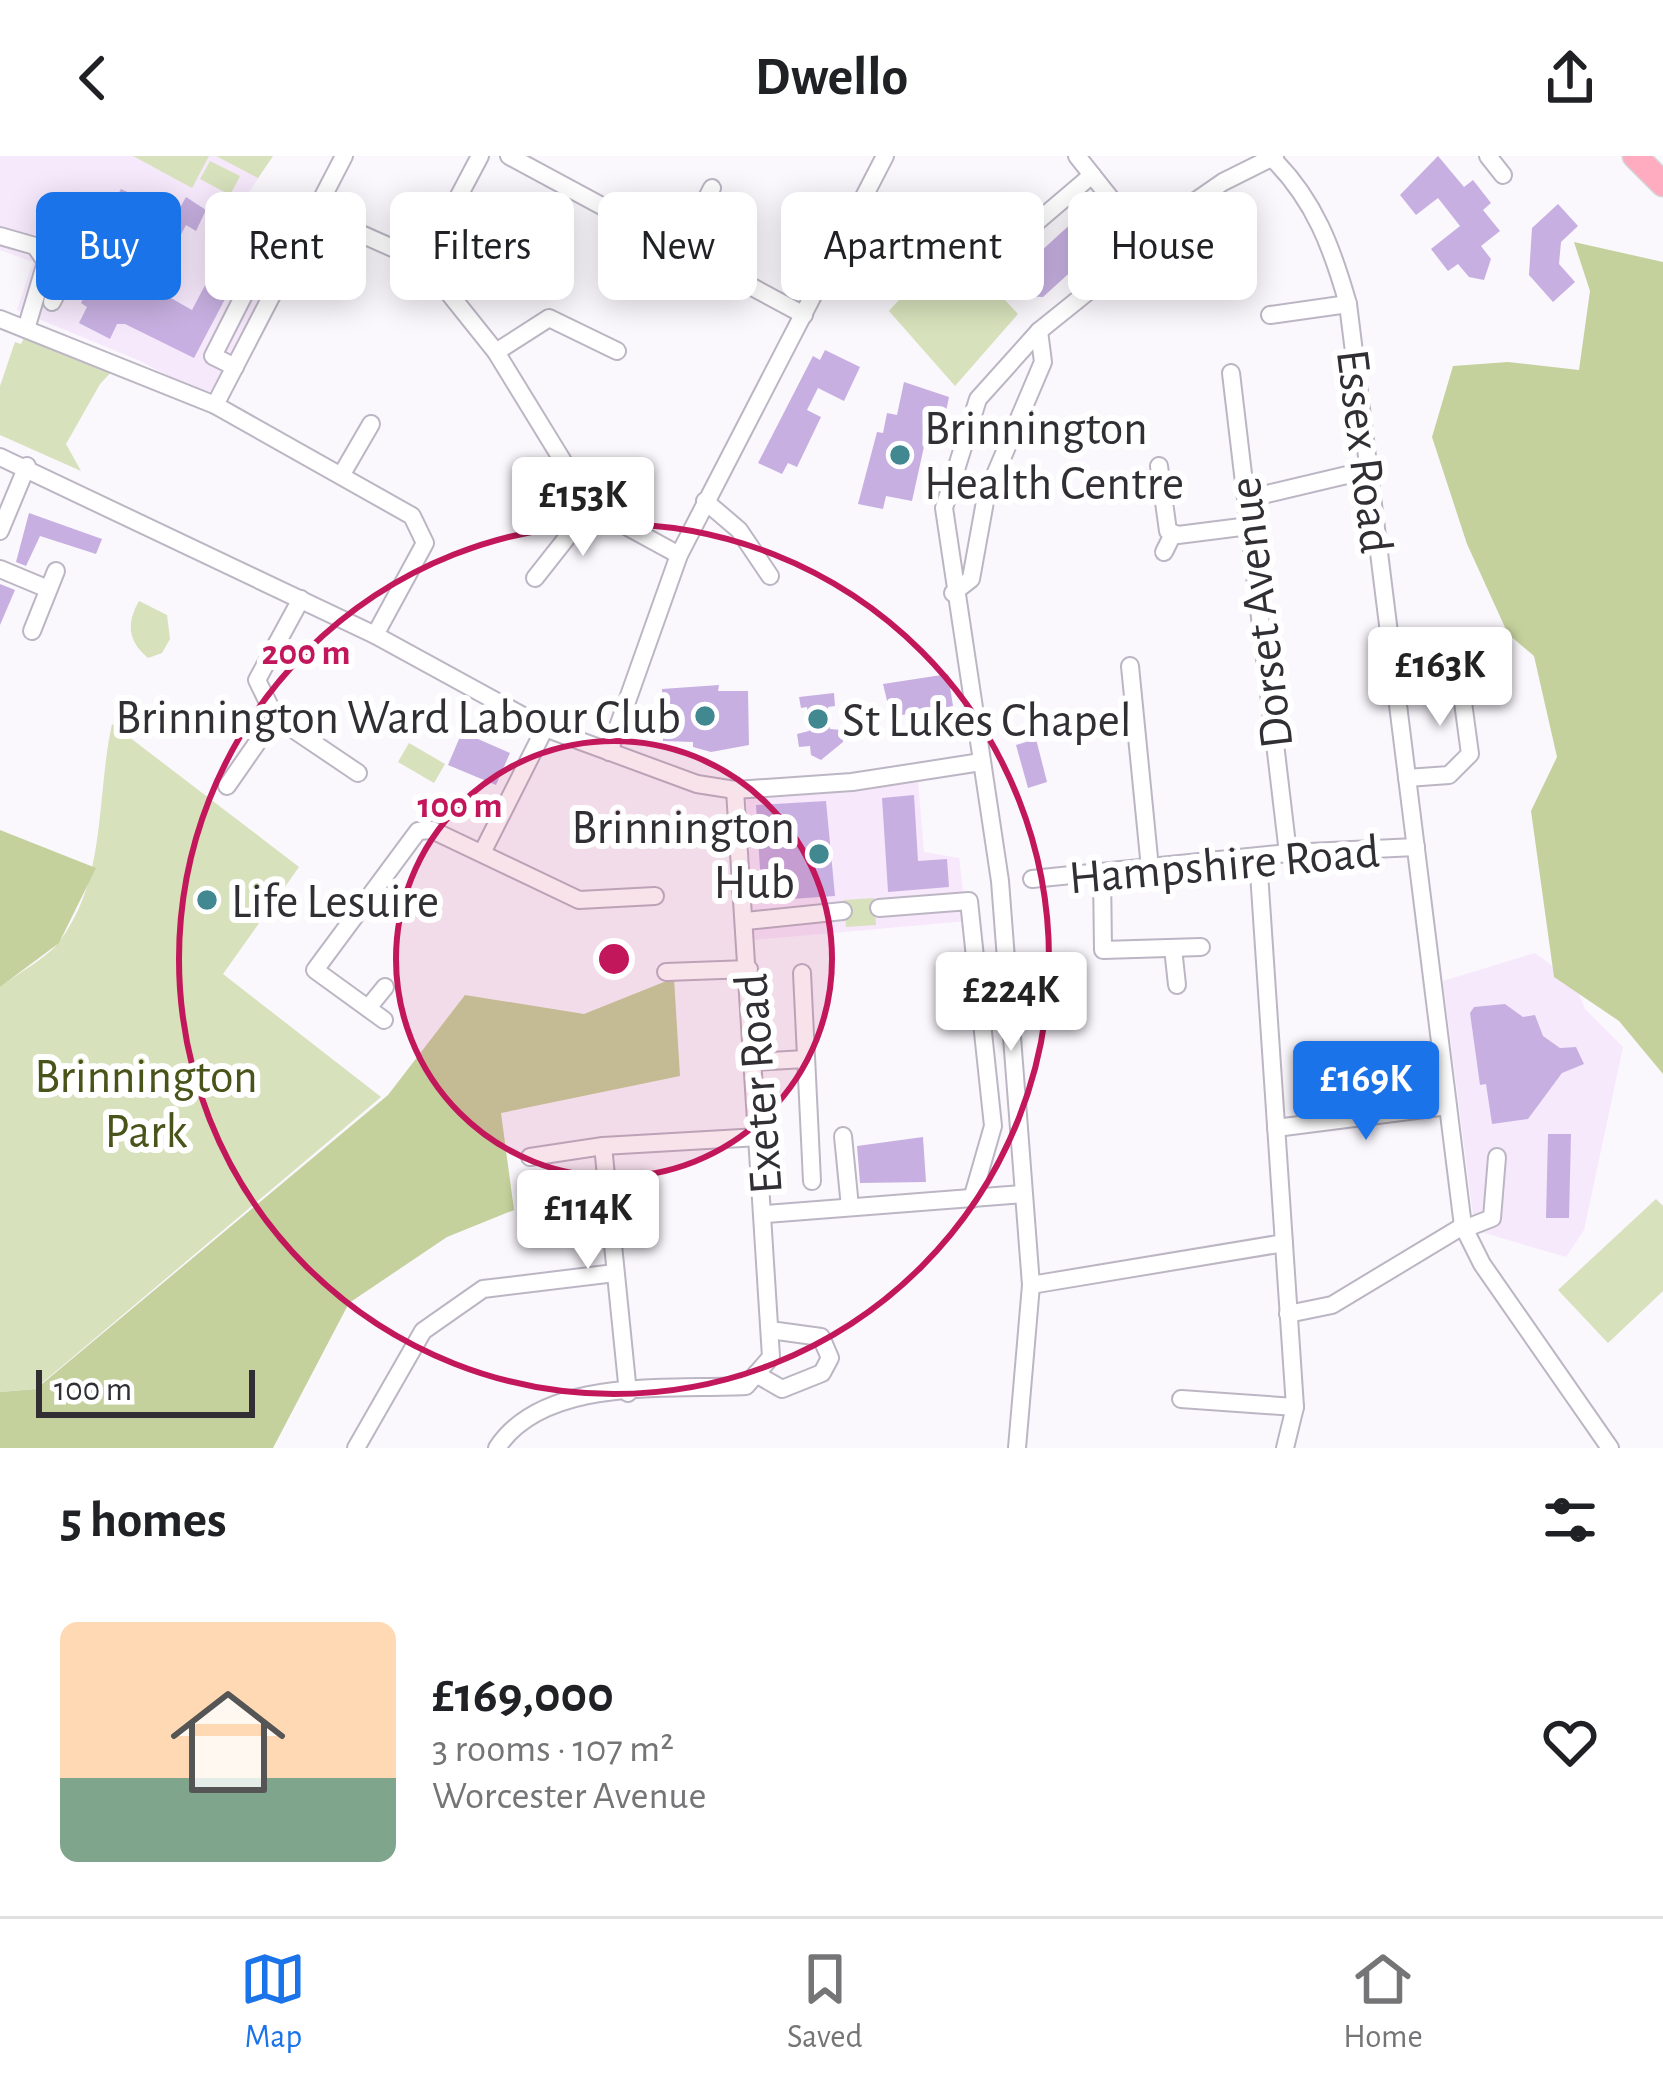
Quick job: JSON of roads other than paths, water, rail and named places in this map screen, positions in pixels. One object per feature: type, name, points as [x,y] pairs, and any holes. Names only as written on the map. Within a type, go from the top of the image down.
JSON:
[{"type":"highway","points":[[1635,156],[1663,184]]},
{"type":"street","points":[[325,192],[344,156]]},
{"type":"street","points":[[462,192],[481,156]]},
{"type":"street","points":[[509,156],[598,202]]},
{"type":"street","points":[[610,752],[679,556],[885,156]]},
{"type":"street","points":[[1077,156],[1105,192]]},
{"type":"street","points":[[1488,156],[1503,175]]},
{"type":"street","points":[[1209,192],[1274,157]]},
{"type":"street","name":"Essex Road","points":[[1274,157],[1300,187],[1332,246],[1348,304],[1463,1228]]},
{"type":"street","points":[[1044,215],[1092,175]]},
{"type":"street","points":[[710,192],[712,188]]},
{"type":"street","points":[[0,236],[36,249]]},
{"type":"street","points":[[757,288],[804,315]]},
{"type":"street","points":[[26,329],[36,296]]},
{"type":"street","points":[[215,405],[269,300]]},
{"type":"street","points":[[454,300],[496,352],[591,507],[679,556]]},
{"type":"street","points":[[1017,1448],[1031,1285],[1000,881],[952,592],[944,508],[977,399],[1039,332],[1078,300]]},
{"type":"street","points":[[1270,315],[1348,304]]},
{"type":"street","points":[[496,352],[549,318],[616,352]]},
{"type":"street","points":[[0,320],[215,405],[397,505],[423,531],[418,561],[376,635]]},
{"type":"street","points":[[952,592],[971,579],[986,496],[1043,362],[1039,332]]},
{"type":"street","name":"Dorset Avenue","points":[[1231,373],[1288,853]]},
{"type":"street","points":[[342,474],[371,424]]},
{"type":"street","points":[[0,457],[376,635],[545,728],[697,784],[735,790],[852,782],[981,762]]},
{"type":"street","points":[[0,531],[27,466]]},
{"type":"street","points":[[1160,466],[1168,531],[1249,526]]},
{"type":"street","points":[[1246,499],[1368,470]]},
{"type":"street","points":[[705,501],[739,530],[770,576]]},
{"type":"street","points":[[535,578],[591,507]]},
{"type":"street","points":[[1164,552],[1173,534]]},
{"type":"street","points":[[0,569],[48,589]]},
{"type":"street","points":[[32,631],[56,571]]},
{"type":"street","points":[[301,599],[257,680],[274,717],[358,773]]},
{"type":"street","points":[[1130,666],[1150,868]]},
{"type":"street","points":[[1396,691],[1444,683],[1462,695],[1470,754],[1449,775],[1407,778]]},
{"type":"street","points":[[227,786],[274,717]]},
{"type":"street","points":[[482,853],[545,728]]},
{"type":"street","name":"Exeter Road","points":[[735,790],[766,1214],[771,1357],[756,1374]]},
{"type":"street","points":[[384,1020],[315,970],[418,831],[432,830],[579,900],[655,896]]},
{"type":"street","name":"Hampshire Road","points":[[1032,879],[1288,853],[1416,848]]},
{"type":"street","points":[[1258,858],[1294,1407],[1285,1448]]},
{"type":"street","points":[[1102,872],[1102,950],[1201,947]]},
{"type":"street","points":[[879,908],[969,901],[992,1126],[972,1199]]},
{"type":"street","points":[[746,921],[843,911]]},
{"type":"street","points":[[1173,948],[1177,985]]},
{"type":"street","points":[[666,972],[749,969]]},
{"type":"street","points":[[802,974],[812,1181]]},
{"type":"street","points":[[368,1008],[385,987]]},
{"type":"street","points":[[755,1062],[805,1059]]},
{"type":"street","points":[[1276,1128],[1448,1106]]},
{"type":"street","points":[[530,1156],[603,1146],[760,1136]]},
{"type":"street","points":[[843,1136],[850,1207]]},
{"type":"street","points":[[603,1146],[628,1393]]},
{"type":"street","points":[[1288,1314],[1332,1305],[1463,1228],[1492,1218],[1497,1157]]},
{"type":"street","points":[[766,1214],[1023,1194]]},
{"type":"street","points":[[1463,1228],[1610,1448]]},
{"type":"street","points":[[1031,1285],[1284,1243]]},
{"type":"street","points":[[356,1448],[423,1331],[483,1289],[615,1274]]},
{"type":"street","points":[[497,1448],[510,1429],[569,1399],[746,1385],[756,1374],[782,1389],[822,1373],[830,1358],[821,1337],[770,1330]]},
{"type":"street","points":[[1181,1399],[1294,1407]]},
{"type":"place","name":"Brinnington Health Centre","points":[[900,455]]},
{"type":"place","name":"Brinnington Ward Labour Club","points":[[705,716]]},
{"type":"place","name":"St Lukes Chapel","points":[[818,719]]},
{"type":"place","name":"Brinnington Hub","points":[[819,854]]},
{"type":"place","name":"Life Lesuire","points":[[207,900]]},
{"type":"park label","name":"Brinnington Park","points":[[146,1102]]}]
